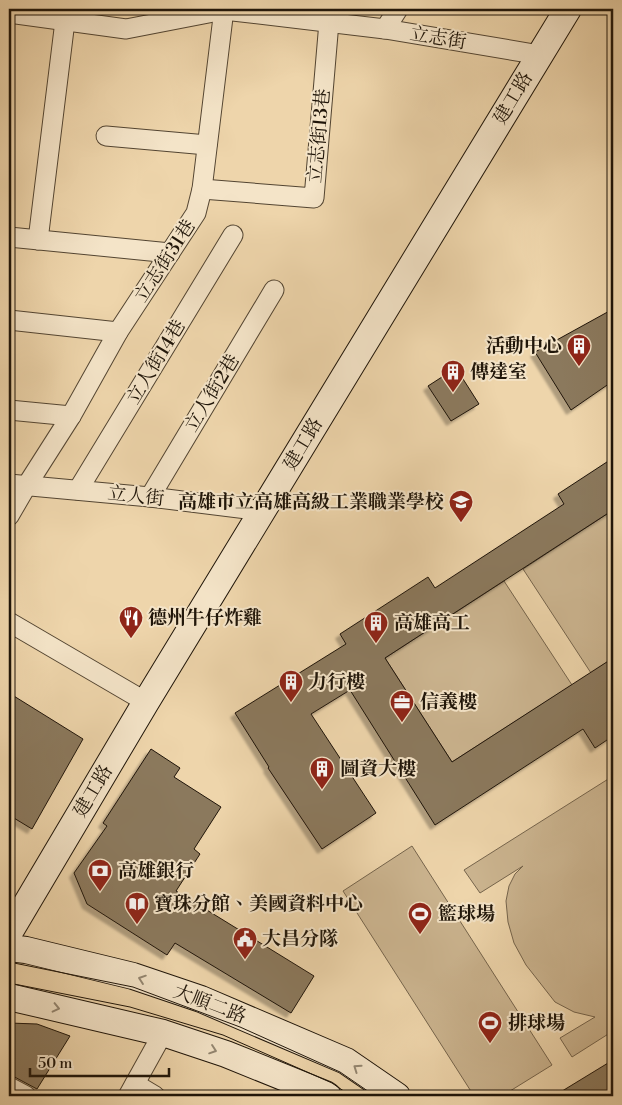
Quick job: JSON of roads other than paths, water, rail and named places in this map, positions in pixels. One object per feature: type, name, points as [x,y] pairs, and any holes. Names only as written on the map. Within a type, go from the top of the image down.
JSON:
[{"type":"street","name":"立志街","points":[[9,12],[126,29],[224,9],[309,12],[329,22],[385,29],[540,55]]},
{"type":"street","name":"立志街31巷","points":[[9,516],[18,484],[71,416],[118,332],[196,213],[202,189],[224,9]]},
{"type":"street","points":[[385,29],[398,9]]},
{"type":"street","name":"建工路","points":[[9,933],[146,702],[568,9]]},
{"type":"street","points":[[38,240],[65,20]]},
{"type":"street","name":"立志街13巷","points":[[202,189],[314,198],[329,22]]},
{"type":"street","points":[[106,136],[208,145]]},
{"type":"street","name":"立人街14巷","points":[[78,490],[234,235]]},
{"type":"street","points":[[9,237],[170,253]]},
{"type":"street","name":"立人街2巷","points":[[150,497],[274,290]]},
{"type":"street","points":[[9,320],[118,332]]},
{"type":"street","points":[[9,410],[71,416]]},
{"type":"street","name":"立人街","points":[[18,484],[150,497],[263,511]]},
{"type":"street","points":[[9,622],[146,702]]},
{"type":"street","name":"大順二路","points":[[9,948],[26,950],[133,976],[201,999],[346,1061],[397,1096]]},
{"type":"street","points":[[9,997],[163,1033],[226,1054],[328,1096]]},
{"type":"street","points":[[155,1096],[131,1090],[163,1033]]},
{"type":"street","points":[[9,1087],[26,1096]]},
{"type":"tram line","points":[[9,962],[133,987],[240,1027],[340,1072],[375,1096]]},
{"type":"tram line","points":[[9,983],[130,1007],[223,1035],[332,1083],[351,1096]]},
{"type":"place","name":"活動中心","points":[[579,367]]},
{"type":"place","name":"傳達室","points":[[453,393]]},
{"type":"place","name":"高雄市立高雄高級工業職業學校","points":[[461,523]]},
{"type":"place","name":"德州牛仔炸雞","points":[[131,639]]},
{"type":"place","name":"高雄高工","points":[[376,644]]},
{"type":"place","name":"力行樓","points":[[291,703]]},
{"type":"place","name":"信義樓","points":[[402,723]]},
{"type":"place","name":"圖資大樓","points":[[322,790]]},
{"type":"place","name":"高雄銀行","points":[[100,892]]},
{"type":"place","name":"寶珠分館、美國資料中心","points":[[137,925]]},
{"type":"place","name":"籃球場","points":[[420,935]]},
{"type":"place","name":"大昌分隊","points":[[245,960]]},
{"type":"place","name":"排球場","points":[[490,1044]]}]
